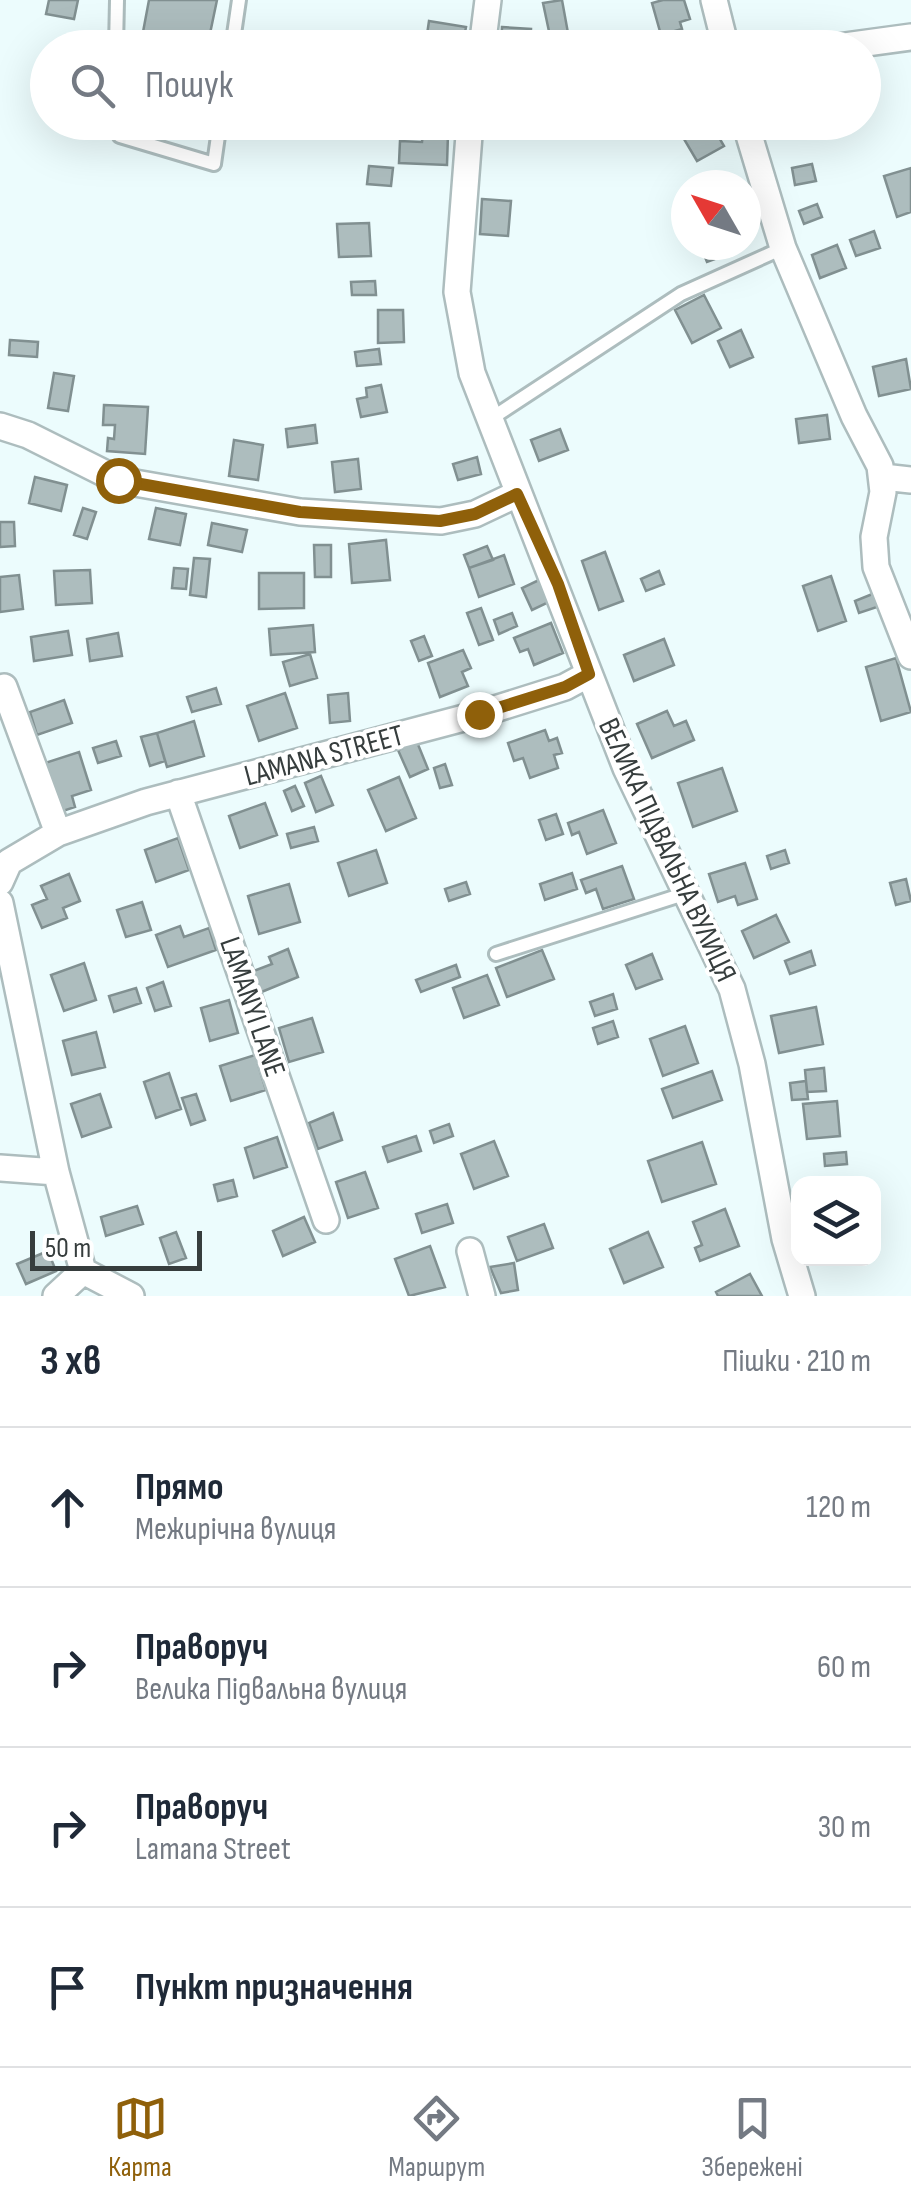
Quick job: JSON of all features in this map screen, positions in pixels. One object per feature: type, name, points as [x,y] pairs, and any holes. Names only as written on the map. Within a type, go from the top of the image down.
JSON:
[{"type":"street","points":[[484,30],[488,0]]},
{"type":"street","points":[[714,0],[722,30]]},
{"type":"street","points":[[881,41],[911,37]]},
{"type":"street","name":"ВЕЛИКА ПІДВАЛЬНА ВУЛИЦЯ","points":[[469,140],[457,292],[466,351],[517,494],[558,584],[626,768],[722,964],[738,1010],[780,1215],[802,1296]]},
{"type":"street","points":[[750,140],[783,248],[883,477],[874,537],[876,567],[911,656]]},
{"type":"street","points":[[0,426],[28,435],[118,480],[300,512],[440,521],[475,514],[517,494]]},
{"type":"street","points":[[883,477],[911,480]]},
{"type":"street","name":"LAMANA STREET","points":[[0,882],[9,862],[22,851],[58,833],[178,793],[479,714],[565,687],[589,674]]},
{"type":"street","points":[[4,687],[58,833]]},
{"type":"street","name":"LAMANYI LANE","points":[[178,793],[326,1220]]},
{"type":"street","points":[[0,904],[56,1172],[82,1271],[131,1296]]},
{"type":"street","points":[[0,1168],[56,1172]]},
{"type":"street","points":[[470,1251],[482,1296]]},
{"type":"street","points":[[56,1296],[82,1271]]},
{"type":"lane","points":[[116,0],[116,30]]},
{"type":"lane","points":[[235,30],[239,0]]},
{"type":"lane","points":[[133,140],[214,164],[217,140]]},
{"type":"lane","points":[[489,420],[551,383],[671,300],[783,248]]},
{"type":"lane","points":[[496,954],[687,893]]},
{"type":"building","points":[[49,0],[78,0],[74,19],[46,14]]},
{"type":"building","points":[[149,0],[217,0],[211,30],[143,30]]},
{"type":"building","points":[[562,0],[567,30],[549,30],[543,3]]},
{"type":"building","points":[[684,0],[690,19],[680,22],[682,29],[660,30],[652,3]]},
{"type":"building","points":[[429,21],[466,27],[465,30],[428,30]]},
{"type":"building","points":[[448,140],[447,165],[399,163],[400,141]]},
{"type":"building","points":[[685,140],[720,140],[724,146],[697,161]]},
{"type":"building","points":[[812,164],[816,181],[795,185],[792,168]]},
{"type":"building","points":[[369,166],[393,168],[391,186],[367,184]]},
{"type":"building","points":[[911,168],[911,212],[897,217],[884,176]]},
{"type":"building","points":[[482,199],[511,201],[508,236],[480,234]]},
{"type":"building","points":[[817,204],[822,217],[804,224],[799,211]]},
{"type":"building","points":[[369,223],[371,256],[339,257],[337,224]]},
{"type":"building","points":[[874,231],[880,248],[856,256],[850,240]]},
{"type":"building","points":[[837,245],[846,268],[820,278],[812,255]]},
{"type":"building","points":[[375,281],[376,295],[352,295],[351,282]]},
{"type":"building","points":[[704,295],[721,328],[692,343],[675,310]]},
{"type":"building","points":[[378,310],[403,310],[404,342],[378,343]]},
{"type":"building","points":[[741,330],[753,357],[730,367],[718,341]]},
{"type":"building","points":[[10,340],[38,342],[37,357],[9,355]]},
{"type":"building","points":[[379,349],[381,364],[357,366],[355,352]]},
{"type":"building","points":[[906,359],[911,389],[879,396],[873,367]]},
{"type":"building","points":[[54,373],[74,376],[68,411],[48,408]]},
{"type":"building","points":[[381,385],[387,412],[361,417],[357,399],[367,397],[366,388]]},
{"type":"building","points":[[104,405],[148,407],[145,454],[107,451],[108,438],[114,439],[115,425],[103,425]]},
{"type":"building","points":[[827,415],[830,439],[799,443],[796,419]]},
{"type":"building","points":[[315,425],[317,443],[288,447],[286,429]]},
{"type":"building","points":[[560,429],[568,450],[539,461],[531,440]]},
{"type":"building","points":[[234,440],[263,445],[258,480],[229,476]]},
{"type":"building","points":[[477,457],[481,474],[458,480],[453,464]]},
{"type":"building","points":[[358,459],[361,489],[335,492],[332,462]]},
{"type":"building","points":[[35,477],[67,485],[61,511],[29,503]]},
{"type":"building","points":[[83,508],[96,512],[87,539],[74,535]]},
{"type":"building","points":[[156,508],[186,514],[180,545],[149,539]]},
{"type":"building","points":[[0,522],[14,522],[15,546],[0,547]]},
{"type":"building","points":[[212,523],[247,530],[242,552],[208,545]]},
{"type":"building","points":[[386,540],[390,580],[352,583],[349,544]]},
{"type":"building","points":[[314,545],[331,545],[331,577],[315,577]]},
{"type":"building","points":[[487,546],[493,560],[469,568],[464,555]]},
{"type":"building","points":[[605,552],[623,601],[599,610],[582,561]]},
{"type":"building","points":[[504,555],[514,584],[479,597],[469,568]]},
{"type":"building","points":[[194,558],[210,559],[206,597],[190,595]]},
{"type":"building","points":[[174,568],[188,569],[186,589],[172,588]]},
{"type":"building","points":[[90,570],[92,603],[56,605],[54,571]]},
{"type":"building","points":[[659,571],[664,584],[646,591],[641,579]]},
{"type":"building","points":[[259,573],[304,573],[304,608],[259,609]]},
{"type":"building","points":[[19,575],[23,609],[0,612],[0,577]]},
{"type":"building","points":[[831,576],[846,621],[818,631],[803,586]]},
{"type":"building","points":[[539,580],[549,602],[532,610],[522,588]]},
{"type":"building","points":[[875,593],[880,606],[859,613],[855,601]]},
{"type":"building","points":[[481,608],[493,640],[479,645],[467,613]]},
{"type":"building","points":[[512,613],[517,626],[499,634],[494,620]]},
{"type":"building","points":[[551,623],[563,653],[534,665],[528,649],[520,652],[514,638]]},
{"type":"building","points":[[313,625],[315,652],[271,655],[269,629]]},
{"type":"building","points":[[68,631],[72,655],[34,661],[31,637]]},
{"type":"building","points":[[118,633],[122,656],[90,661],[87,639]]},
{"type":"building","points":[[424,636],[432,656],[419,661],[411,641]]},
{"type":"building","points":[[664,639],[674,665],[634,681],[624,655]]},
{"type":"building","points":[[463,650],[471,668],[462,672],[468,686],[440,697],[428,663]]},
{"type":"building","points":[[310,654],[317,678],[290,686],[283,662]]},
{"type":"building","points":[[896,658],[911,712],[881,721],[866,667]]},
{"type":"building","points":[[216,688],[221,704],[192,712],[187,697]]},
{"type":"building","points":[[285,693],[297,728],[259,741],[247,706]]},
{"type":"building","points":[[348,693],[350,721],[330,723],[328,695]]},
{"type":"building","points":[[64,700],[72,723],[37,735],[30,712]]},
{"type":"building","points":[[667,711],[674,726],[686,721],[694,740],[652,758],[637,724]]},
{"type":"building","points":[[194,721],[204,756],[167,767],[157,733]]},
{"type":"building","points":[[545,730],[549,741],[557,738],[562,753],[554,755],[558,768],[530,778],[523,758],[514,761],[508,743]]},
{"type":"building","points":[[157,733],[165,761],[150,766],[141,737]]},
{"type":"building","points":[[116,741],[121,756],[98,763],[93,748]]},
{"type":"building","points":[[417,742],[428,769],[410,777],[398,750]]},
{"type":"building","points":[[79,752],[91,790],[72,796],[75,807],[60,812],[45,763]]},
{"type":"building","points":[[445,764],[452,785],[440,788],[434,768]]},
{"type":"building","points":[[722,768],[737,811],[693,827],[678,783]]},
{"type":"building","points":[[321,776],[333,805],[316,812],[305,783]]},
{"type":"building","points":[[399,777],[416,818],[386,831],[368,790]]},
{"type":"building","points":[[295,786],[304,806],[292,811],[284,791]]},
{"type":"building","points":[[265,803],[277,835],[240,848],[229,816]]},
{"type":"building","points":[[603,810],[616,843],[587,854],[579,832],[572,835],[568,823]]},
{"type":"building","points":[[556,814],[563,834],[546,840],[539,820]]},
{"type":"building","points":[[314,827],[318,841],[291,848],[287,834]]},
{"type":"building","points":[[178,838],[189,870],[156,882],[145,850]]},
{"type":"building","points":[[376,850],[387,883],[349,896],[338,863]]},
{"type":"building","points":[[785,850],[789,863],[771,869],[767,856]]},
{"type":"building","points":[[745,863],[757,899],[738,905],[735,896],[718,902],[709,874]]},
{"type":"building","points":[[622,866],[634,899],[603,909],[596,889],[586,893],[581,880]]},
{"type":"building","points":[[572,873],[577,889],[545,900],[540,884]]},
{"type":"building","points":[[69,874],[80,901],[63,908],[67,918],[42,928],[32,905],[47,899],[41,886]]},
{"type":"building","points":[[906,879],[911,901],[896,905],[890,883]]},
{"type":"building","points":[[466,882],[470,894],[449,901],[445,889]]},
{"type":"building","points":[[289,884],[300,922],[259,934],[248,896]]},
{"type":"building","points":[[142,902],[151,930],[126,937],[117,910]]},
{"type":"building","points":[[776,915],[789,942],[754,958],[742,931]]},
{"type":"building","points":[[180,926],[184,937],[209,928],[216,950],[168,967],[156,935]]},
{"type":"building","points":[[288,949],[298,977],[259,993],[251,972],[272,964],[269,957]]},
{"type":"building","points":[[542,950],[554,979],[507,997],[496,968]]},
{"type":"building","points":[[811,951],[815,965],[790,974],[785,961]]},
{"type":"building","points":[[652,954],[662,979],[636,989],[626,965]]},
{"type":"building","points":[[84,963],[96,1000],[64,1011],[51,975]]},
{"type":"building","points":[[456,965],[460,977],[421,992],[416,980]]},
{"type":"building","points":[[487,975],[499,1005],[464,1018],[453,988]]},
{"type":"building","points":[[163,982],[171,1006],[155,1011],[147,988]]},
{"type":"building","points":[[136,988],[141,1003],[114,1012],[109,996]]},
{"type":"building","points":[[613,994],[617,1009],[595,1016],[590,1002]]},
{"type":"building","points":[[229,1000],[238,1033],[210,1041],[201,1008]]},
{"type":"building","points":[[816,1007],[823,1044],[779,1053],[771,1016]]},
{"type":"building","points":[[312,1018],[323,1052],[289,1062],[279,1028]]},
{"type":"building","points":[[613,1021],[618,1037],[598,1044],[593,1028]]},
{"type":"building","points":[[685,1026],[698,1063],[663,1076],[650,1039]]},
{"type":"building","points":[[96,1032],[105,1067],[72,1075],[63,1041]]},
{"type":"building","points":[[255,1055],[266,1090],[231,1101],[220,1066]]},
{"type":"building","points":[[824,1068],[826,1091],[807,1092],[805,1070]]},
{"type":"building","points":[[712,1071],[722,1100],[673,1118],[662,1089]]},
{"type":"building","points":[[169,1073],[181,1109],[156,1118],[144,1082]]},
{"type":"building","points":[[806,1081],[808,1099],[792,1100],[790,1083]]},
{"type":"building","points":[[100,1094],[111,1127],[82,1137],[71,1104]]},
{"type":"building","points":[[196,1094],[205,1120],[191,1125],[182,1098]]},
{"type":"building","points":[[837,1101],[840,1136],[807,1139],[803,1104]]},
{"type":"building","points":[[333,1113],[342,1140],[318,1149],[309,1123]]},
{"type":"building","points":[[449,1124],[453,1136],[434,1143],[430,1131]]},
{"type":"building","points":[[416,1136],[421,1151],[388,1162],[383,1147]]},
{"type":"building","points":[[277,1137],[287,1167],[254,1178],[245,1148]]},
{"type":"building","points":[[494,1141],[508,1176],[474,1189],[461,1154]]},
{"type":"building","points":[[702,1142],[716,1184],[662,1202],[648,1161]]},
{"type":"building","points":[[846,1152],[847,1164],[825,1166],[824,1154]]},
{"type":"building","points":[[365,1172],[378,1208],[348,1218],[336,1182]]},
{"type":"building","points":[[233,1180],[237,1196],[218,1201],[214,1185]]},
{"type":"building","points":[[447,1204],[453,1223],[422,1233],[416,1214]]},
{"type":"building","points":[[137,1206],[143,1224],[106,1236],[101,1217]]},
{"type":"building","points":[[725,1209],[739,1246],[700,1261],[695,1248],[702,1245],[693,1222]]},
{"type":"building","points":[[304,1217],[315,1242],[283,1256],[273,1231]]},
{"type":"building","points":[[544,1224],[553,1248],[517,1261],[508,1237]]},
{"type":"building","points":[[176,1232],[186,1258],[169,1264],[160,1238]]},
{"type":"building","points":[[648,1232],[663,1267],[624,1283],[610,1249]]},
{"type":"building","points":[[430,1246],[445,1287],[409,1296],[395,1259]]},
{"type":"building","points":[[48,1251],[56,1271],[26,1284],[17,1264]]},
{"type":"building","points":[[514,1263],[518,1290],[501,1293],[490,1267]]},
{"type":"building","points":[[750,1274],[762,1296],[718,1296],[716,1292]]},
{"type":"route","points":[[118,480],[300,512],[440,521],[475,514],[517,494],[558,584],[589,674],[565,687],[479,714]]}]
